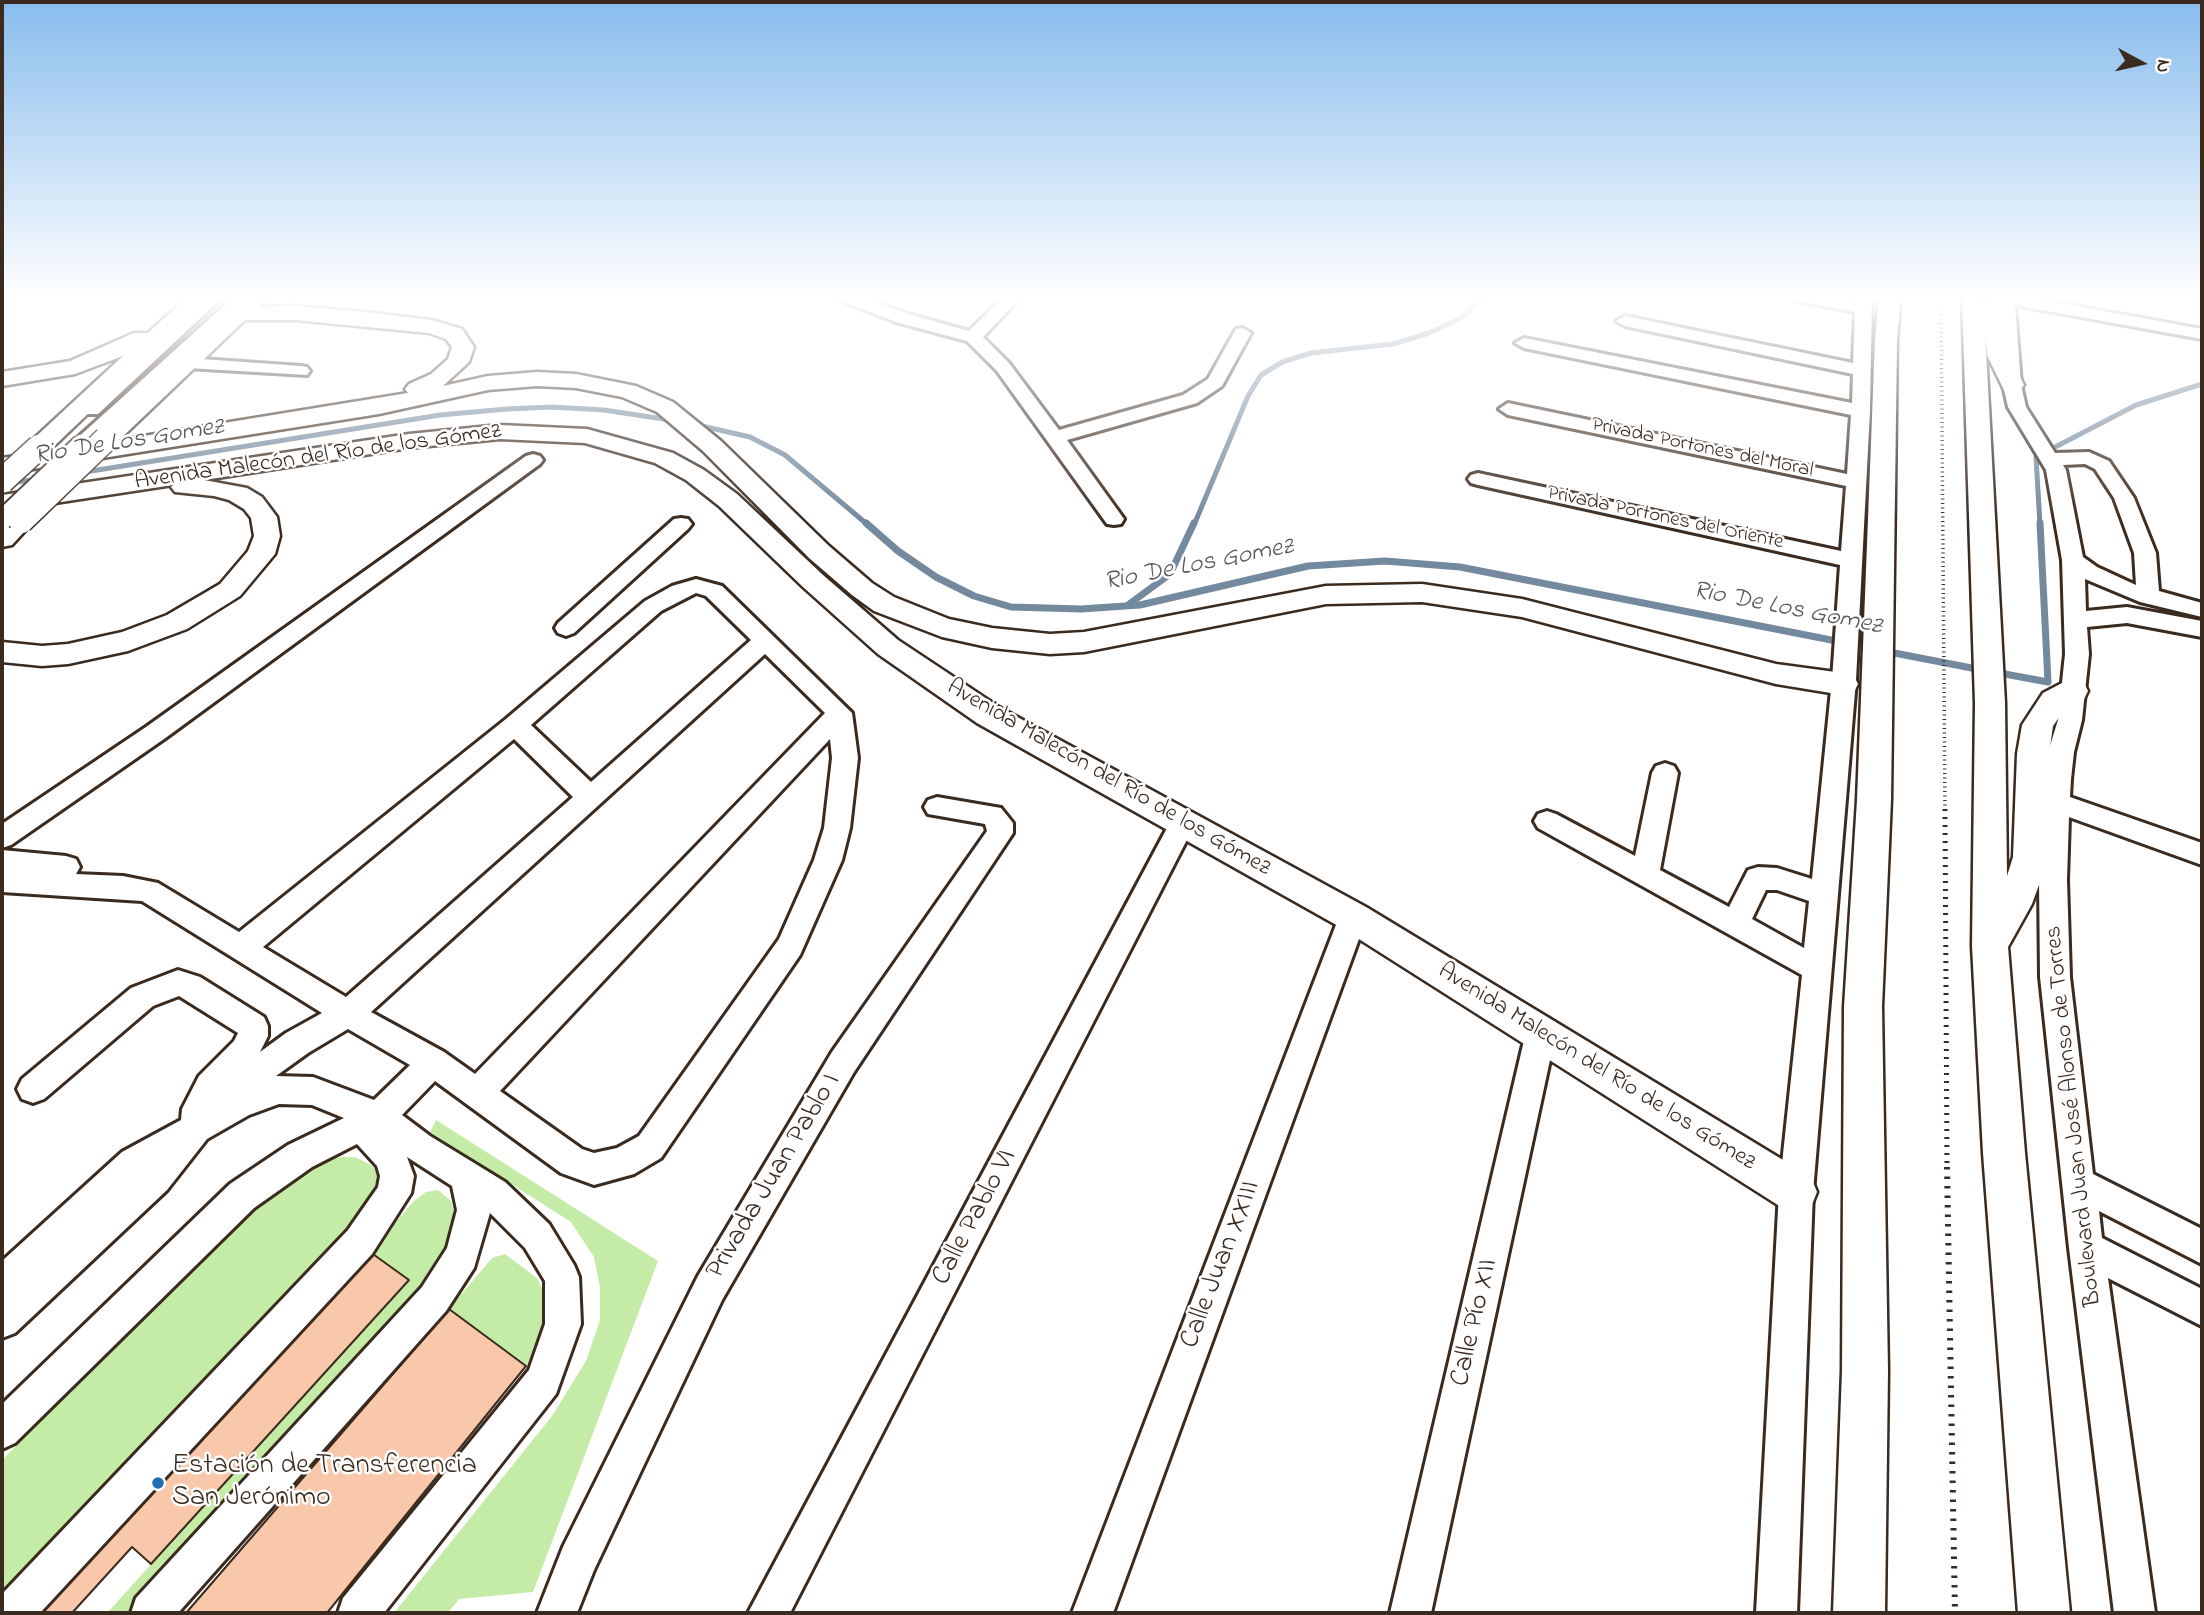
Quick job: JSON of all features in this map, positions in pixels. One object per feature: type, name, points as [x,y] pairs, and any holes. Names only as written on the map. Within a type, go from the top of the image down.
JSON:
[{"type":"main road","points":[[2,379],[52,371]]},
{"type":"main road","points":[[2,481],[45,447],[125,371]]},
{"type":"main road","points":[[7,521],[177,371]]},
{"type":"main road","points":[[304,419],[388,398],[432,383],[446,371]]},
{"type":"main road","points":[[1859,1613],[1865,1371],[1863,1007],[1874,800],[1854,686],[1877,625],[1885,371]]},
{"type":"main road","points":[[1975,371],[1990,704],[1990,946],[2004,1153],[2044,1613]]},
{"type":"main road","points":[[2005,371],[2012,386]]},
{"type":"main road","name":"Avenida Malecón del Río de los Gómez","points":[[2,466],[389,405],[465,387],[514,380],[576,381],[612,387],[665,407],[691,426],[819,552],[862,589],[884,604],[942,628],[992,638],[1050,644],[1084,642],[1325,595],[1422,593],[1522,608],[1776,674],[1854,686]]},
{"type":"main road","name":"Avenida Malecón del Río de los Gómez","points":[[7,521],[105,487],[409,441],[500,432],[576,435],[630,446],[664,458],[695,475],[717,492],[858,621],[933,679],[988,715],[1353,917],[1796,1192]]},
{"type":"main road","points":[[2,652],[42,656],[68,654],[152,633],[207,606],[230,590],[261,554],[267,536],[264,517],[253,503],[238,494],[214,488],[105,487]]},
{"type":"main road","points":[[1990,946],[2014,904],[2027,872],[2038,725],[2054,701],[2073,691]]},
{"type":"street","points":[[94,442],[170,371]]},
{"type":"street","points":[[1006,371],[1114,519]]},
{"type":"street","points":[[1054,438],[1190,399],[1215,382],[1221,371]]},
{"type":"street","points":[[1662,371],[1861,411]]},
{"type":"street","points":[[1776,1613],[1796,1192],[1824,894],[1854,686],[1847,624],[1861,411],[1861,371]]},
{"type":"street","name":"Boulevard Juan José Alonso de Torres","points":[[2012,386],[2017,407],[2056,470],[2073,560],[2078,622],[2070,720],[2061,752],[2053,880],[2055,977],[2086,1248],[2135,1613]]},
{"type":"street","name":"Privada Portones del Moral","points":[[1508,409],[1855,482]]},
{"type":"street","points":[[2,491],[45,447]]},
{"type":"street","points":[[2049,455],[2089,458],[2102,465],[2113,479],[2124,498],[2145,553],[2148,597]]},
{"type":"street","points":[[2,838],[124,755],[533,460]]},
{"type":"street","name":"Privada Portones del Oriente","points":[[1478,479],[1851,560]]},
{"type":"street","points":[[566,628],[681,524]]},
{"type":"street","points":[[2073,560],[2103,579],[2148,597],[2202,610]]},
{"type":"street","points":[[612,585],[653,606]]},
{"type":"street","points":[[2,861],[42,874],[148,891],[348,1014],[433,1062],[573,1161],[594,1169],[622,1163],[650,1147],[790,946],[828,860],[842,801],[845,758],[840,713],[714,591],[696,586],[680,591],[653,606],[515,724],[241,948]]},
{"type":"street","points":[[2078,622],[2093,617],[2127,615],[2202,629]]},
{"type":"street","points":[[196,1128],[246,1081],[286,1051],[348,1014],[765,641]]},
{"type":"street","points":[[478,1092],[840,713]]},
{"type":"street","points":[[515,724],[591,798]]},
{"type":"street","points":[[1645,875],[1665,773]]},
{"type":"street","points":[[2059,803],[2202,853]]},
{"type":"street","name":"Privada Juan Pablo I","points":[[557,1613],[577,1561],[710,1289],[843,1062],[1000,833],[1000,823],[992,815],[937,807]]},
{"type":"street","points":[[1547,821],[1817,969]]},
{"type":"street","name":"Calle Pablo VI","points":[[768,1613],[1183,822]]},
{"type":"street","points":[[2,881],[42,874]]},
{"type":"street","points":[[1735,924],[1758,878],[1777,879],[1824,894]]},
{"type":"street","name":"Calle Juan XXIII","points":[[1092,1613],[1353,917]]},
{"type":"street","points":[[33,1089],[142,997],[178,983],[190,986],[253,1026],[253,1036],[245,1051],[210,1086],[198,1109],[196,1128]]},
{"type":"street","name":"Calle Pío XII","points":[[1410,1613],[1541,1032]]},
{"type":"street","points":[[2,1430],[242,1196],[300,1156],[375,1127],[433,1062]]},
{"type":"street","points":[[3,1308],[134,1163],[240,1102],[279,1090],[313,1091],[375,1127],[419,1147],[493,1194],[537,1236],[562,1277],[562,1324],[543,1381],[358,1613]]},
{"type":"street","points":[[12,1613],[360,1242],[394,1193],[397,1176],[375,1127]]},
{"type":"street","points":[[151,1613],[434,1299],[462,1256],[474,1210],[467,1177]]},
{"type":"street","points":[[2078,1183],[2202,1247]]},
{"type":"street","points":[[2086,1248],[2202,1308]]},
{"type":"path","points":[[1941,371],[1947,1143],[1955,1613]]},
{"type":"green space","points":[[436,1120],[658,1261],[533,1592],[459,1599],[448,1613],[394,1613],[552,1416],[586,1361],[600,1320],[600,1287],[594,1257],[571,1222],[430,1132]]},
{"type":"green space","points":[[355,1157],[371,1165],[378,1174],[375,1198],[364,1218],[2,1599],[2,1460],[268,1194],[319,1162]]},
{"type":"green space","points":[[438,1190],[451,1201],[456,1220],[452,1244],[423,1290],[135,1613],[107,1613],[409,1280],[370,1252],[414,1201],[426,1192]]},
{"type":"green space","points":[[505,1254],[537,1278],[548,1299],[547,1325],[542,1345],[526,1366],[449,1309],[492,1258]]},
{"type":"building","points":[[370,1252],[409,1280],[151,1564],[132,1547],[72,1613],[33,1613]]},
{"type":"building","points":[[449,1309],[526,1366],[327,1613],[186,1613]]},
{"type":"waterway","points":[[1194,525],[1248,396],[1261,375],[1267,371]]},
{"type":"waterway","name":"Rio De Los Gomez","points":[[2040,525],[2036,457],[2136,405],[2202,384]]},
{"type":"waterway","name":"Rio De Los Gomez","points":[[79,473],[440,415],[507,409],[551,407],[604,410],[677,421]]},
{"type":"waterway","name":"Rio De Los Gomez","points":[[693,424],[750,437],[785,455],[868,525]]},
{"type":"waterway","name":"Rio De Los Gomez","points":[[10,483],[39,479]]},
{"type":"waterway","name":"Rio De Los Gomez","points":[[866,523],[898,551],[936,577],[974,596],[1011,607],[1081,609],[1140,605],[1308,566],[1385,561],[1460,567],[1872,648]]},
{"type":"waterway","points":[[1128,605],[1170,574],[1194,523]]},
{"type":"waterway","name":"Rio De Los Gomez","points":[[1994,672],[2048,682],[2040,523]]},
{"type":"waterway","name":"Rio De Los Gomez","points":[[1884,651],[1982,670]]},
{"type":"place","name":"Estación de Transferencia San Jerónimo","points":[[158,1483]]}]
